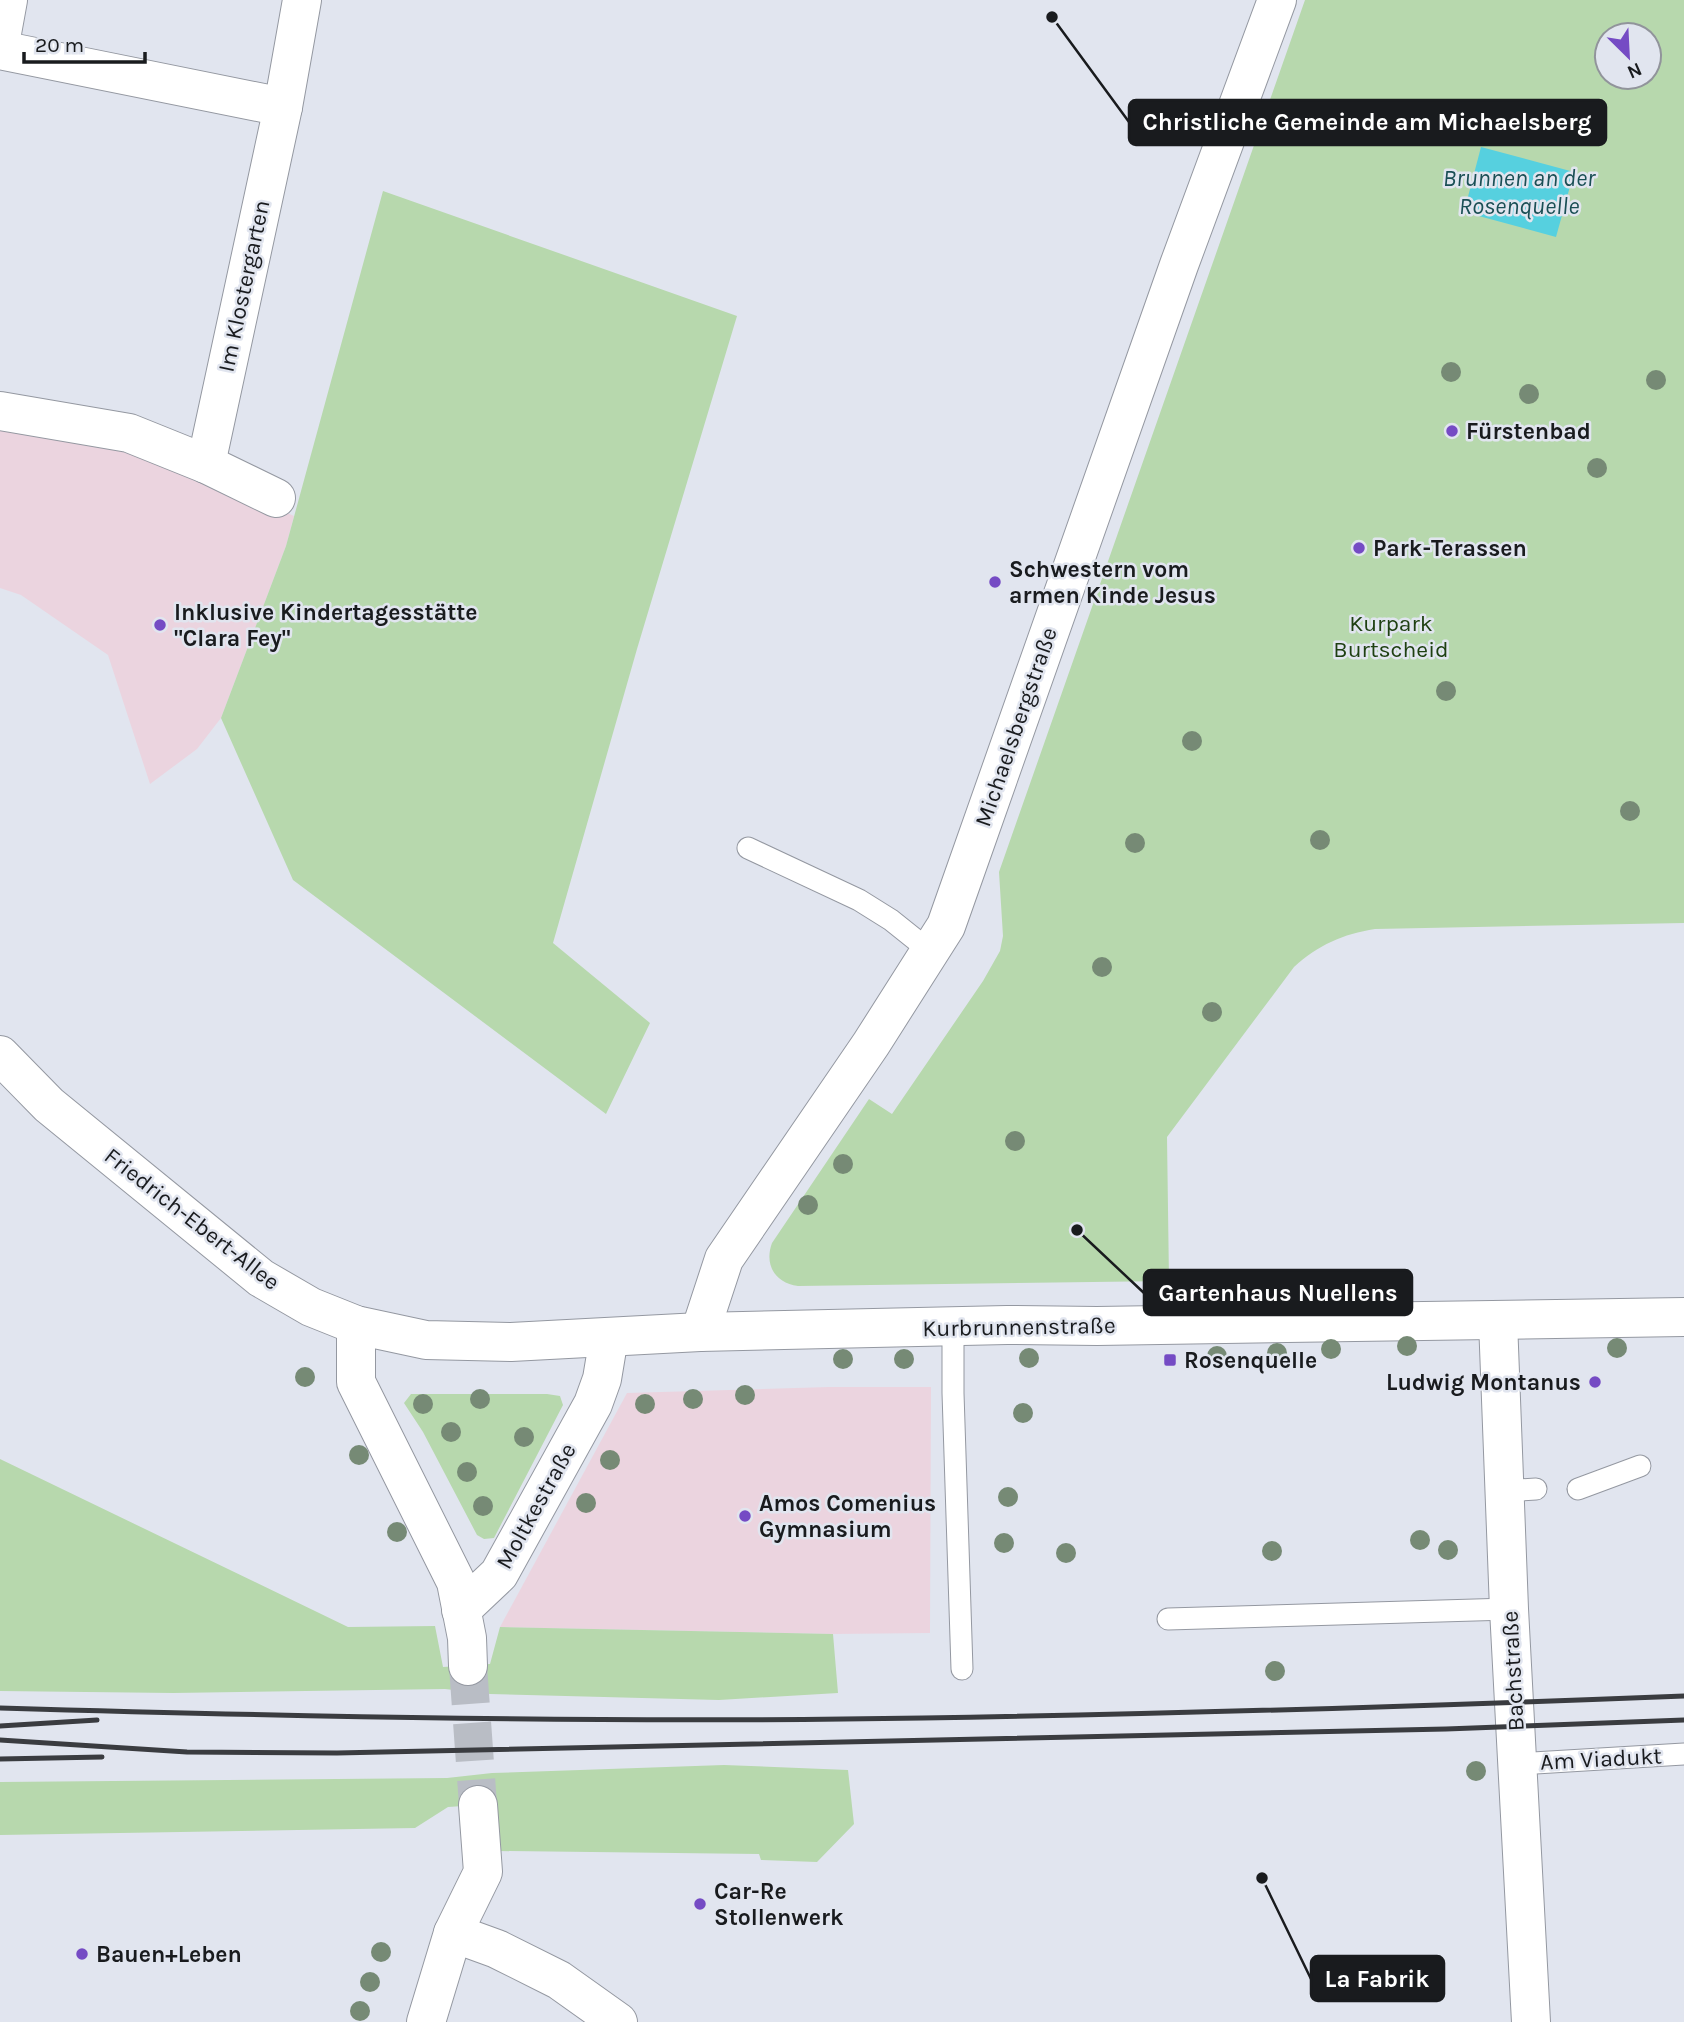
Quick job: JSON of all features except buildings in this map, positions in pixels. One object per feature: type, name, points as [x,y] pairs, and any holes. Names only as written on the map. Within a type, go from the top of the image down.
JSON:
[{"type":"street","points":[[0,44],[8,0]]},
{"type":"street","name":"Im Klostergarten","points":[[206,464],[283,107],[302,0]]},
{"type":"street","name":"Michaelsbergstraße","points":[[700,1332],[724,1259],[946,926],[1169,291],[1277,0]]},
{"type":"street","points":[[0,50],[283,107]]},
{"type":"street","points":[[0,411],[129,433],[206,464],[276,498]]},
{"type":"street","name":"Friedrich-Ebert-Allee","points":[[0,1055],[49,1105],[261,1278],[311,1307],[356,1325]]},
{"type":"street","name":"Kurbrunnenstraße","points":[[356,1325],[426,1340],[511,1342],[700,1332],[1684,1317]]},
{"type":"street","name":"Bachstraße","points":[[1499,1321],[1521,1490],[1509,1609],[1531,2022]]},
{"type":"street","points":[[356,1325],[356,1381],[456,1582],[467,1638],[468,1665]]},
{"type":"street","name":"Moltkestraße","points":[[461,1610],[499,1574],[593,1404],[602,1379],[609,1337]]},
{"type":"street","points":[[426,2022],[453,1933],[483,1872],[478,1805]]},
{"type":"street","points":[[453,1933],[497,1950],[559,1980],[618,2022]]},
{"type":"lane","points":[[748,848],[859,900],[891,920],[931,952]]},
{"type":"lane","points":[[953,1327],[962,1669]]},
{"type":"lane","points":[[1578,1489],[1640,1466]]},
{"type":"lane","points":[[1168,1619],[1509,1609]]},
{"type":"lane","name":"Am Viadukt","points":[[1518,1764],[1684,1755]]},
{"type":"shaded area","name":"Inklusive Kindertagesstätte \"Clara Fey\"","points":[[0,423],[126,441],[294,516],[286,546],[221,718],[197,749],[150,784],[108,655],[21,595],[0,588]]},
{"type":"shaded area","name":"Amos Comenius Gymnasium","points":[[931,1387],[930,1633],[833,1634],[500,1627],[627,1393]]},
{"type":"green space","name":"Kurpark Burtscheid","points":[[1305,0],[1684,0],[1684,923],[1375,929],[1342,937],[1312,952],[1294,967],[1167,1137],[1169,1281],[798,1286],[783,1281],[773,1272],[769,1259],[772,1243],[869,1099],[892,1114],[983,981],[1000,951],[1003,936],[999,872]]},
{"type":"green space","points":[[383,191],[737,316],[637,649],[553,943],[650,1023],[606,1114],[293,880],[221,718],[286,546]]},
{"type":"green space","points":[[411,1394],[560,1396],[563,1405],[494,1538],[484,1539],[477,1535],[423,1432],[404,1403]]},
{"type":"green space","points":[[0,1459],[348,1627],[435,1626],[443,1667],[490,1664],[500,1627],[833,1634],[838,1693],[719,1700],[490,1694],[445,1689],[173,1693],[0,1691]]},
{"type":"green space","points":[[724,1765],[848,1770],[854,1824],[817,1862],[761,1860],[759,1854],[499,1851],[478,1805],[448,1807],[415,1828],[0,1835],[0,1782],[447,1778],[492,1773]]},
{"type":"water","name":"Brunnen an der Rosenquelle","points":[[1481,147],[1574,172],[1556,237],[1464,212]]},
{"type":"tunnel","points":[[468,1666],[478,1805]]},
{"type":"railway","points":[[0,1708],[692,1720],[1208,1712],[1684,1696]]},
{"type":"railway","points":[[0,1726],[97,1720]]},
{"type":"railway","points":[[0,1740],[187,1752],[337,1753],[1446,1729],[1684,1720]]},
{"type":"railway","points":[[0,1759],[102,1757]]},
{"type":"place","name":"Christliche Gemeinde am Michaelsberg","points":[[1052,17]]},
{"type":"place","name":"Fürstenbad","points":[[1452,431]]},
{"type":"place","name":"Park-Terassen","points":[[1359,548]]},
{"type":"place","name":"Schwestern vom armen Kinde Jesus","points":[[995,582]]},
{"type":"place","name":"Inklusive Kindertagesstätte \"Clara Fey\"","points":[[160,625]]},
{"type":"place","name":"Gartenhaus Nuellens","points":[[1077,1230]]},
{"type":"place","name":"Rosenquelle","points":[[1170,1360]]},
{"type":"place","name":"Ludwig Montanus","points":[[1595,1382]]},
{"type":"place","name":"Amos Comenius Gymnasium","points":[[745,1516]]},
{"type":"place","name":"La Fabrik","points":[[1262,1878]]},
{"type":"place","name":"Car-Re Stollenwerk","points":[[700,1904]]},
{"type":"place","name":"Bauen+Leben","points":[[82,1954]]}]
